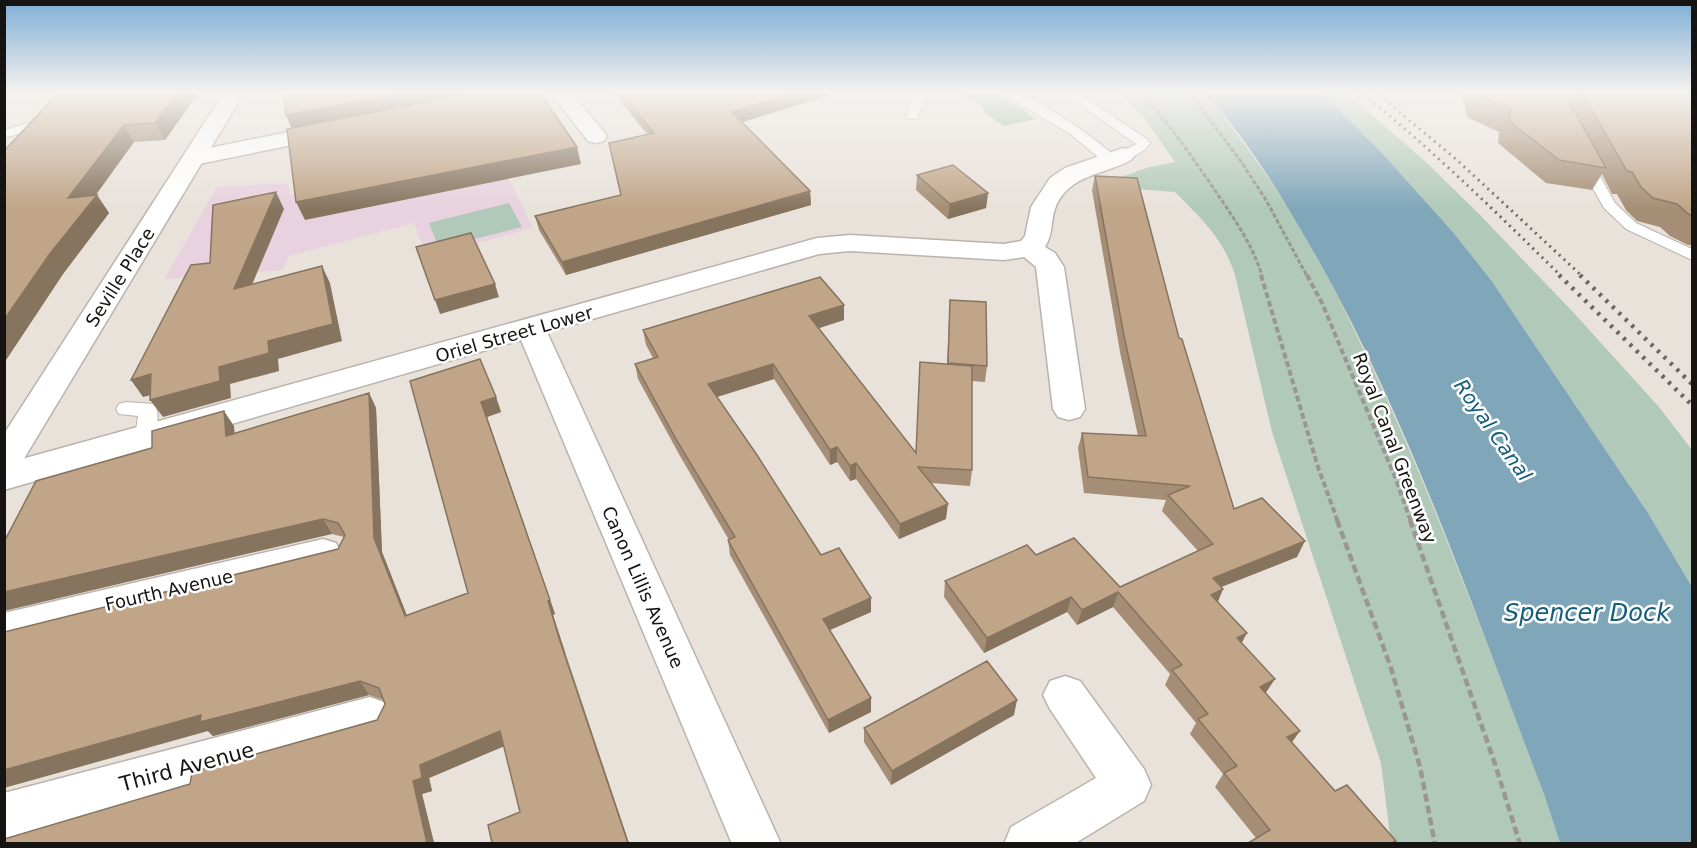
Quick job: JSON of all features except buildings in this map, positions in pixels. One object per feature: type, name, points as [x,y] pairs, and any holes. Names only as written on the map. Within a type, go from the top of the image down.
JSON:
[{"type":"street","name":"Seville Place","points":[[4,463],[211,131]]},
{"type":"street","points":[[194,158],[332,131]]},
{"type":"street","points":[[592,131],[596,136]]},
{"type":"street","points":[[1070,409],[1050,267],[1045,259],[1029,248],[1036,243],[1039,236],[1042,209],[1060,182],[1083,170],[1118,158]]},
{"type":"street","name":"Oriel Street Lower","points":[[4,477],[833,243],[1004,252],[1029,248]]},
{"type":"street","name":"Canon Lillis Avenue","points":[[531,329],[757,843]]},
{"type":"street","name":"Fourth Avenue","points":[[4,631],[333,551]]},
{"type":"street","points":[[1028,843],[1128,784],[1065,696]]},
{"type":"street","name":"Third Avenue","points":[[4,817],[370,717]]},
{"type":"lane","points":[[1074,131],[1118,158],[1140,147],[1143,143],[1125,131]]},
{"type":"lane","points":[[1578,148],[1609,205],[1631,226],[1692,255]]},
{"type":"lane","points":[[126,409],[147,409],[145,438]]},
{"type":"path","points":[[1174,131],[1232,215],[1256,256],[1318,467],[1391,668],[1420,767],[1435,843]]},
{"type":"path","name":"Royal Canal Greenway","points":[[1218,131],[1266,200],[1322,303],[1395,477],[1520,843]]},
{"type":"shaded area","points":[[497,154],[533,228],[427,257],[414,223],[289,256],[283,270],[164,279],[217,187],[287,183],[291,195]]},
{"type":"green space","points":[[1153,131],[1234,131],[1273,184],[1318,259],[1384,392],[1433,506],[1545,797],[1560,843],[1391,843],[1381,763],[1272,432],[1230,262],[1211,230],[1175,192],[1097,186],[1146,168],[1175,162]]},
{"type":"green space","points":[[1360,131],[1390,131],[1425,161],[1572,311],[1659,407],[1692,450],[1692,587],[1648,513],[1491,280],[1452,231]]},
{"type":"green space","points":[[509,203],[522,227],[439,248],[429,223]]},
{"type":"water","name":"Spencer Dock","points":[[1236,131],[1360,131],[1452,231],[1491,280],[1648,513],[1692,587],[1692,843],[1560,843],[1545,797],[1468,593],[1385,392],[1320,263],[1252,152]]},
{"type":"railway","points":[[1406,131],[1488,204],[1561,276]]},
{"type":"railway","points":[[1422,131],[1457,160],[1582,276]]},
{"type":"railway","points":[[1559,275],[1692,405]]},
{"type":"railway","points":[[1580,275],[1692,384]]},
{"type":"water label","name":"Royal Canal","points":[[1493,430]]}]
